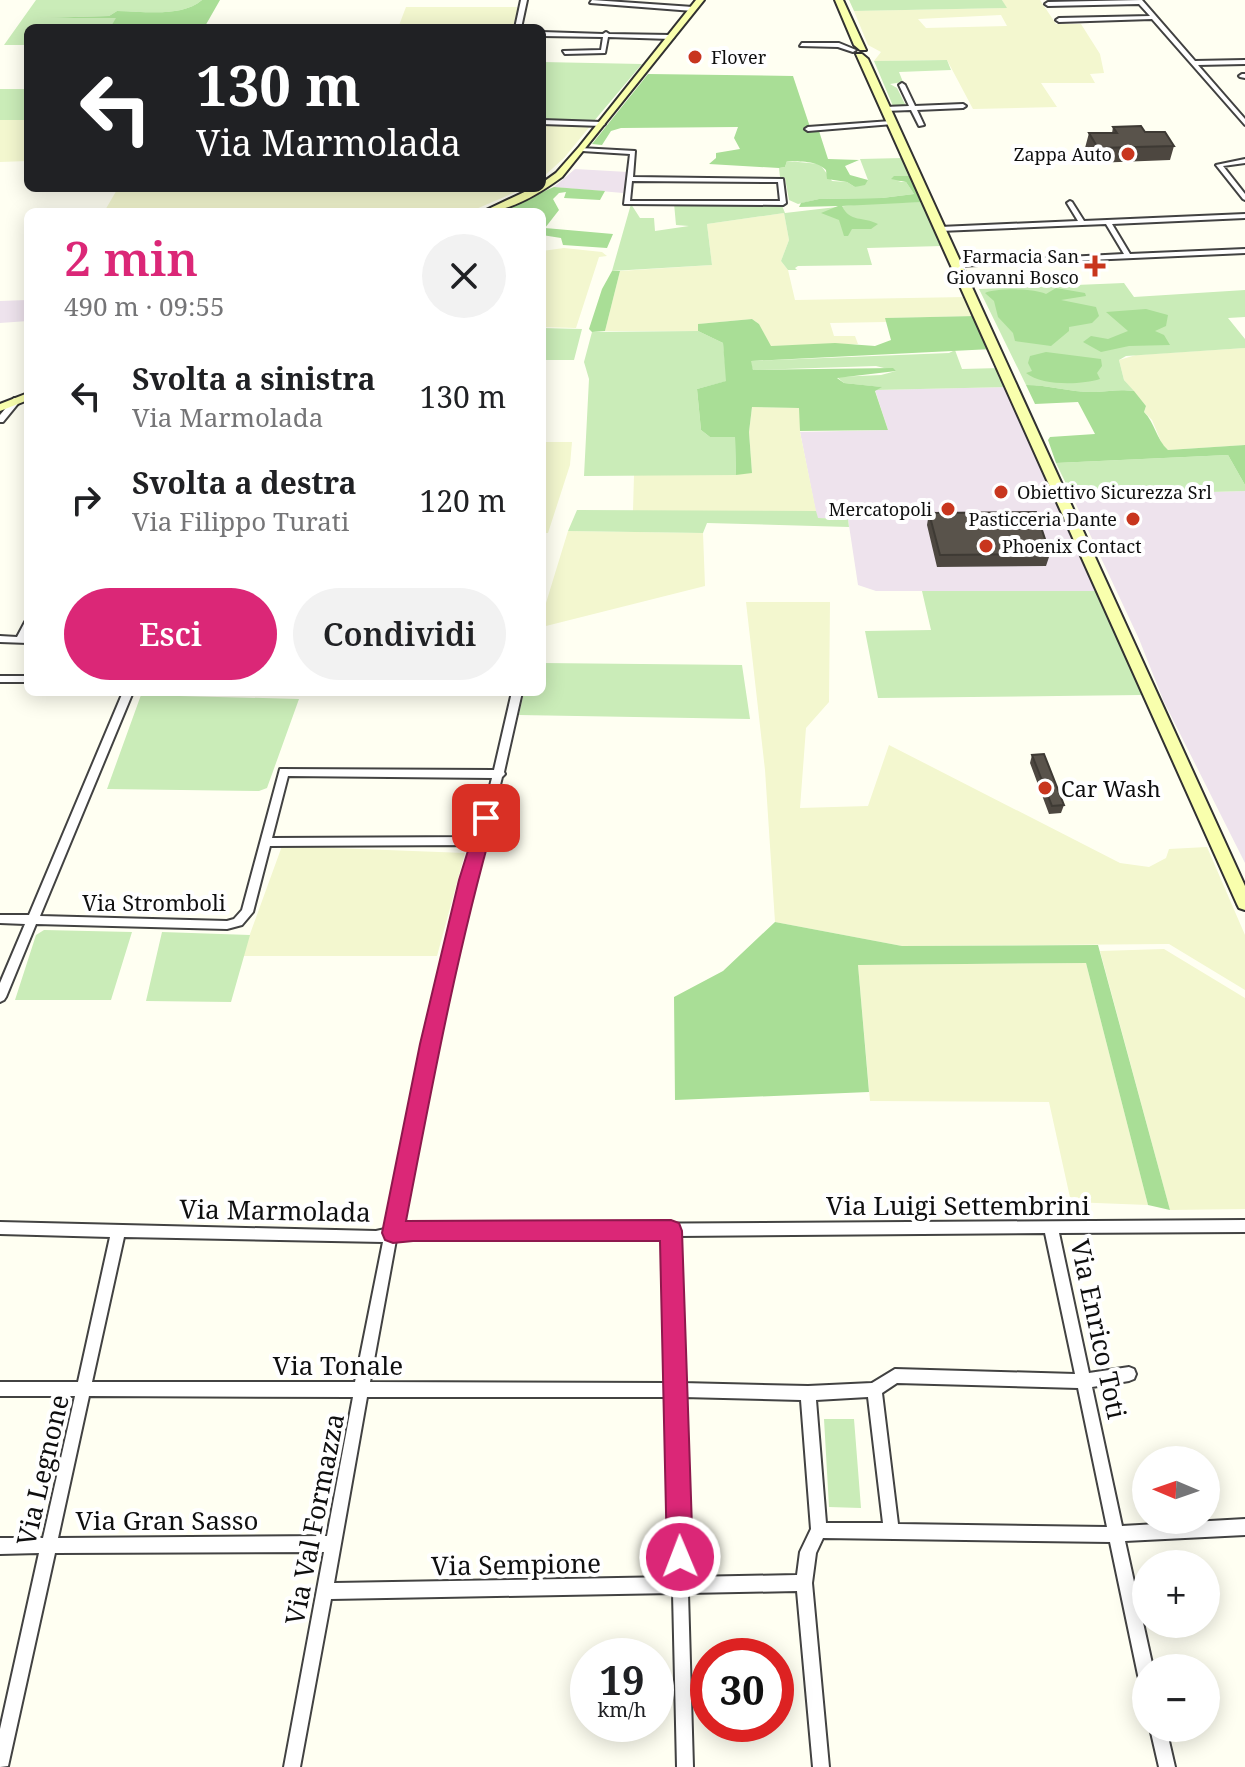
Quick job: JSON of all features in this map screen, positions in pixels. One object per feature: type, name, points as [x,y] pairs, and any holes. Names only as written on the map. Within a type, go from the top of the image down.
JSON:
[{"type":"main road","points":[[546,185],[582,149],[634,83],[666,49],[671,37],[700,0]]},
{"type":"main road","points":[[839,0],[858,50],[1244,899]]},
{"type":"main road","points":[[496,208],[533,192]]},
{"type":"main road","points":[[0,408],[23,398]]},
{"type":"street","points":[[519,24],[524,0]]},
{"type":"street","points":[[1048,4],[1140,1],[1245,123]]},
{"type":"street","points":[[592,2],[693,9]]},
{"type":"street","points":[[1059,20],[1154,17]]},
{"type":"street","points":[[546,34],[671,37]]},
{"type":"street","points":[[565,52],[603,52],[606,34]]},
{"type":"street","points":[[802,45],[858,50]]},
{"type":"street","points":[[1193,63],[1245,62]]},
{"type":"street","points":[[902,85],[921,125]]},
{"type":"street","points":[[885,109],[963,106]]},
{"type":"street","points":[[1235,112],[1245,112]]},
{"type":"street","points":[[546,122],[602,124]]},
{"type":"street","points":[[808,129],[891,123]]},
{"type":"street","points":[[582,149],[631,151],[626,203],[783,203],[781,180],[630,179]]},
{"type":"street","points":[[1245,161],[1219,165],[1245,198]]},
{"type":"street","points":[[1070,203],[1082,223]]},
{"type":"street","points":[[940,229],[1245,216]]},
{"type":"street","points":[[1108,222],[1128,256]]},
{"type":"street","points":[[956,264],[1245,251]]},
{"type":"street","points":[[0,420],[23,398]]},
{"type":"street","points":[[0,639],[24,640]]},
{"type":"street","points":[[0,679],[24,679]]},
{"type":"street","points":[[0,997],[126,696]]},
{"type":"street","name":"Via Val Formazza","points":[[292,1767],[430,1044],[480,841],[500,774],[516,696]]},
{"type":"street","name":"Via Stromboli","points":[[31,920],[227,925],[238,922],[247,912],[284,772],[500,774]]},
{"type":"street","points":[[266,842],[480,841]]},
{"type":"street","points":[[0,919],[31,920]]},
{"type":"street","name":"Via Luigi Settembrini","points":[[671,1231],[1245,1226]]},
{"type":"street","name":"Via Marmolada","points":[[0,1228],[376,1237],[413,1231],[671,1231]]},
{"type":"street","name":"Via Enrico Toti","points":[[1051,1228],[1141,1654]]},
{"type":"street","points":[[671,1231],[685,1767]]},
{"type":"street","name":"Via Legnone","points":[[0,1766],[118,1232]]},
{"type":"street","name":"Via Tonale","points":[[0,1389],[808,1393],[874,1390],[895,1376],[1083,1381],[1129,1374]]},
{"type":"street","points":[[874,1390],[891,1530]]},
{"type":"street","points":[[808,1393],[819,1530],[808,1552],[804,1583],[821,1767]]},
{"type":"street","points":[[819,1530],[1114,1535],[1245,1527]]},
{"type":"street","name":"Via Gran Sasso","points":[[0,1546],[334,1544]]},
{"type":"street","name":"Via Sempione","points":[[325,1591],[804,1583]]},
{"type":"street","points":[[1161,1742],[1167,1767]]},
{"type":"shaded area","points":[[575,169],[628,172],[623,193],[554,187]]},
{"type":"shaded area","points":[[24,300],[24,321],[0,323],[0,301]]},
{"type":"shaded area","points":[[1009,387],[1098,591],[876,591],[858,585],[848,519],[817,518],[800,432],[888,430],[875,390]]},
{"type":"shaded area","points":[[1245,491],[1245,863],[1164,702],[1139,639],[1072,496]]},
{"type":"green space","points":[[36,0],[202,0],[193,6],[173,11],[117,11],[109,16],[40,18],[117,18],[113,24],[24,24],[24,45],[4,45]]},
{"type":"green space","points":[[202,0],[220,0],[206,24],[112,24],[116,18],[39,18],[109,16],[117,11],[173,11],[193,6]]},
{"type":"green space","points":[[849,0],[1002,0],[1007,8],[854,11]]},
{"type":"green space","points":[[1002,0],[1040,0],[1056,24],[1081,24],[1100,54],[1104,73],[1090,74],[1095,83],[1041,83],[1057,107],[973,109],[947,60],[874,61],[881,52],[868,45],[854,11],[1006,8]],"holes":[[[1001,15],[1007,26],[926,28],[918,19]]]},
{"type":"green space","points":[[406,7],[518,8],[514,24],[400,24]]},
{"type":"green space","points":[[947,60],[951,70],[899,72],[903,82],[890,84],[897,88],[906,106],[893,106],[874,61]]},
{"type":"green space","points":[[546,62],[642,64],[594,121],[546,119]]},
{"type":"green space","points":[[648,74],[793,76],[811,130],[819,131],[828,159],[859,160],[845,166],[850,175],[868,180],[865,185],[855,187],[847,182],[827,179],[826,170],[808,162],[787,161],[785,167],[779,168],[709,164],[716,158],[716,153],[740,149],[734,138],[738,127],[621,128],[611,131],[602,145],[592,144]]},
{"type":"green space","points":[[0,89],[24,89],[24,120],[0,120]]},
{"type":"green space","points":[[0,120],[24,120],[24,161],[0,162]]},
{"type":"green space","points":[[546,123],[591,125],[546,174]]},
{"type":"green space","points":[[903,158],[912,178],[898,182],[906,182],[914,194],[819,199],[798,204],[789,200],[785,178],[780,177],[779,168],[785,167],[787,161],[820,164],[832,181],[847,182],[855,187],[868,180],[860,159]]},
{"type":"green space","points":[[894,176],[911,176],[923,202],[842,206],[853,217],[878,224],[871,229],[852,229],[848,236],[844,236],[839,220],[821,213],[838,206],[799,207],[801,203],[819,199],[914,194],[906,182],[891,179]]},
{"type":"green space","points":[[554,187],[605,191],[600,200],[564,198],[566,192],[559,193],[553,199],[559,210],[546,227],[546,208],[505,208]]},
{"type":"green space","points":[[116,192],[516,192],[478,208],[106,208]]},
{"type":"green space","points":[[923,202],[942,246],[867,248],[872,265],[798,266],[795,268],[797,270],[788,270],[781,261],[789,240],[784,213],[707,224],[712,265],[612,271],[631,204],[640,218],[654,218],[655,231],[689,226],[676,225],[674,203],[781,203],[785,213],[871,203]]},
{"type":"green space","points":[[784,213],[789,240],[781,261],[788,270],[795,300],[966,297],[975,316],[830,323],[834,336],[855,336],[858,344],[770,346],[759,324],[752,319],[699,324],[698,331],[605,331],[620,271],[712,265],[707,224]]},
{"type":"green space","points":[[546,228],[613,234],[607,248],[563,245],[561,238],[546,236]]},
{"type":"green space","points":[[564,248],[602,252],[607,256],[599,257],[576,328],[546,327],[546,250]]},
{"type":"green space","points":[[612,271],[620,271],[605,331],[592,332],[589,329],[602,289]]},
{"type":"green space","points":[[1124,283],[1134,297],[1245,290],[1245,317],[1228,318],[1245,339],[1245,348],[1126,356],[1119,360],[1124,380],[1134,391],[1087,392],[1026,385],[979,289]]},
{"type":"green space","points":[[1056,288],[1085,293],[1086,296],[1061,300],[1096,307],[1099,316],[1092,323],[1069,327],[1069,331],[1051,346],[1015,341],[1013,333],[998,317],[994,301],[985,293],[1016,289],[1046,294]]},
{"type":"green space","points":[[1146,309],[1168,315],[1166,326],[1155,331],[1164,335],[1170,345],[1129,346],[1101,352],[1083,342],[1091,336],[1108,339],[1128,331],[1106,312]]},
{"type":"green space","points":[[975,316],[992,349],[751,361],[753,370],[893,368],[896,371],[837,378],[844,383],[882,387],[875,391],[888,430],[800,431],[799,408],[752,407],[749,432],[752,473],[736,475],[735,437],[710,437],[701,430],[697,389],[726,381],[723,343],[698,331],[698,324],[752,319],[759,324],[771,346],[835,343],[875,346],[891,340],[885,318]]},
{"type":"green space","points":[[546,328],[582,329],[574,360],[546,360]]},
{"type":"green space","points":[[698,331],[723,343],[727,381],[697,389],[701,430],[710,437],[735,437],[736,475],[584,476],[589,379],[584,362],[592,332]]},
{"type":"green space","points":[[1245,348],[1245,445],[1168,450],[1162,444],[1152,420],[1144,412],[1146,406],[1124,380],[1119,360],[1136,355]]},
{"type":"green space","points":[[955,350],[962,369],[1000,368],[1009,387],[875,390],[881,387],[844,383],[837,377],[881,375],[896,371],[876,366],[753,370],[750,361],[949,353]]},
{"type":"green space","points":[[1046,352],[1101,359],[1102,366],[1097,373],[1100,379],[1062,383],[1042,380],[1026,373],[1032,371],[1028,363],[1030,356]]},
{"type":"green space","points":[[1026,385],[1087,392],[1134,391],[1146,406],[1144,412],[1168,450],[1245,445],[1245,485],[1228,455],[1056,463],[1048,440],[1050,437],[1095,434],[1078,402],[1035,404]]},
{"type":"green space","points":[[752,407],[800,408],[800,432],[816,511],[633,511],[634,475],[752,473],[749,432]]},
{"type":"green space","points":[[546,442],[572,442],[570,465],[548,533]]},
{"type":"green space","points":[[1228,455],[1245,485],[1245,491],[1072,496],[1056,463]]},
{"type":"green space","points":[[577,510],[816,511],[818,518],[848,519],[849,527],[707,523],[703,533],[568,531]]},
{"type":"green space","points":[[568,531],[703,533],[705,586],[546,626],[546,603]]},
{"type":"green space","points":[[922,591],[1098,591],[1142,695],[878,698],[865,631],[931,630]]},
{"type":"green space","points":[[746,602],[830,602],[829,702],[806,728],[800,808],[868,806],[889,745],[1120,863],[1149,867],[1166,858],[1169,849],[1207,847],[1245,935],[1245,990],[1169,944],[902,946],[775,922],[765,770]]},
{"type":"green space","points":[[546,663],[742,665],[750,719],[519,715],[523,696],[546,696]]},
{"type":"green space","points":[[141,696],[299,699],[267,788],[259,791],[107,789]]},
{"type":"green space","points":[[282,846],[465,853],[437,956],[242,956]]},
{"type":"green space","points":[[775,922],[902,946],[1098,945],[1170,1210],[1148,1205],[1086,963],[858,965],[869,1092],[675,1100],[674,997],[723,971]]},
{"type":"green space","points":[[44,930],[132,932],[111,1000],[15,1000],[36,935]]},
{"type":"green space","points":[[162,932],[250,935],[231,1002],[146,1001]]},
{"type":"green space","points":[[1164,949],[1245,998],[1245,1209],[1170,1210],[1100,951]]},
{"type":"green space","points":[[1086,963],[1148,1205],[1071,1202],[1049,1102],[870,1101],[858,965]]},
{"type":"green space","points":[[824,1419],[854,1419],[861,1508],[829,1507]]},
{"type":"building","points":[[1141,126],[1145,132],[1165,132],[1174,146],[1098,148],[1089,133],[1117,133],[1113,127]]},
{"type":"building","name":"Phoenix Contact","points":[[1036,512],[1050,554],[940,555],[929,513]]},
{"type":"building","points":[[1044,754],[1064,805],[1052,806],[1032,755]]},
{"type":"place","name":"Flover","points":[[695,57]]},
{"type":"place","name":"Zappa Auto","points":[[1128,154]]},
{"type":"place","name":"Farmacia San Giovanni Bosco","points":[[1095,266]]},
{"type":"place","name":"Obiettivo Sicurezza Srl","points":[[1001,492]]},
{"type":"place","name":"Mercatopoli","points":[[948,509]]},
{"type":"place","name":"Pasticceria Dante","points":[[1133,519]]},
{"type":"place","name":"Phoenix Contact","points":[[986,546]]},
{"type":"place","name":"Car Wash","points":[[1045,788]]},
{"type":"route","points":[[486,818],[468,880],[430,1044],[393,1233],[671,1231],[680,1557]]}]
